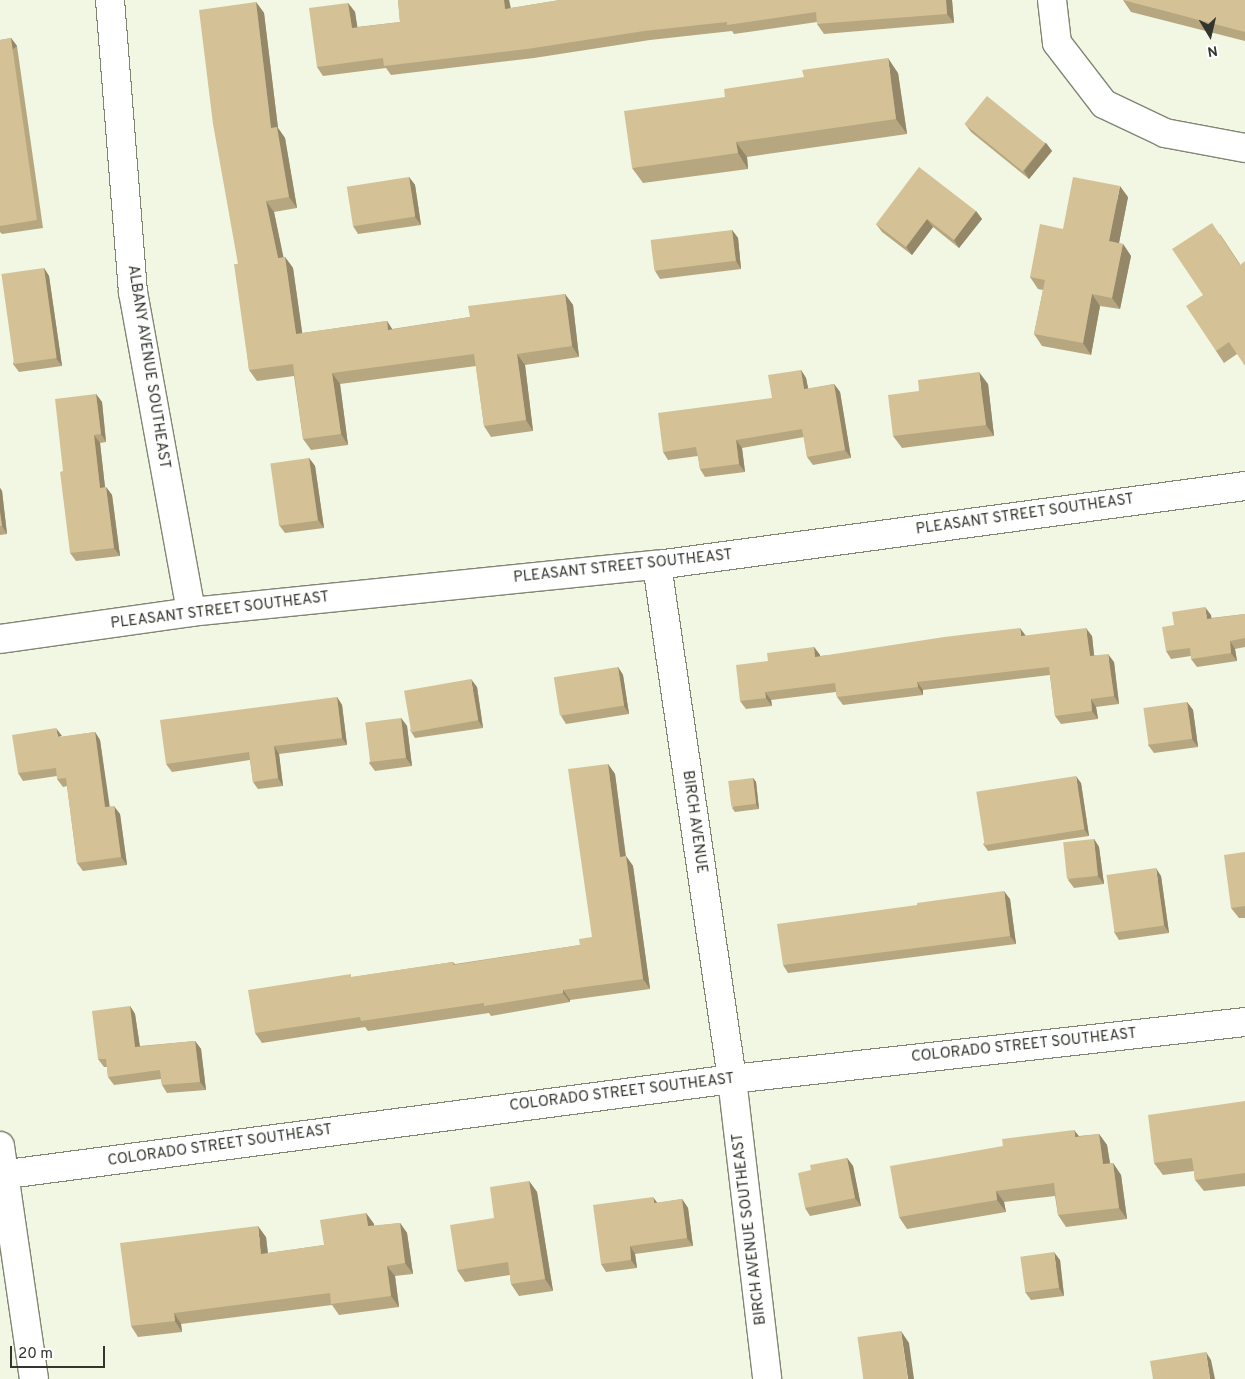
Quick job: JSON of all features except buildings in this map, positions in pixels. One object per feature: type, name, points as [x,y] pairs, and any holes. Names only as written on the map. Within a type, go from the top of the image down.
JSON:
[{"type":"street","name":"ALBANY AVENUE SOUTHEAST","points":[[110,0],[133,292],[191,612]]},
{"type":"street","points":[[1052,0],[1057,43],[1104,104],[1165,133],[1245,148]]},
{"type":"street","name":"PLEASANT STREET SOUTHEAST","points":[[0,639],[191,612],[657,565],[1245,486]]},
{"type":"street","name":"BIRCH AVENUE","points":[[657,565],[732,1079]]},
{"type":"street","name":"COLORADO STREET SOUTHEAST","points":[[2,1175],[732,1079],[1245,1022]]},
{"type":"street","name":"BIRCH AVENUE SOUTHEAST","points":[[732,1079],[767,1379]]},
{"type":"street","points":[[0,1146],[2,1175],[34,1379]]}]
